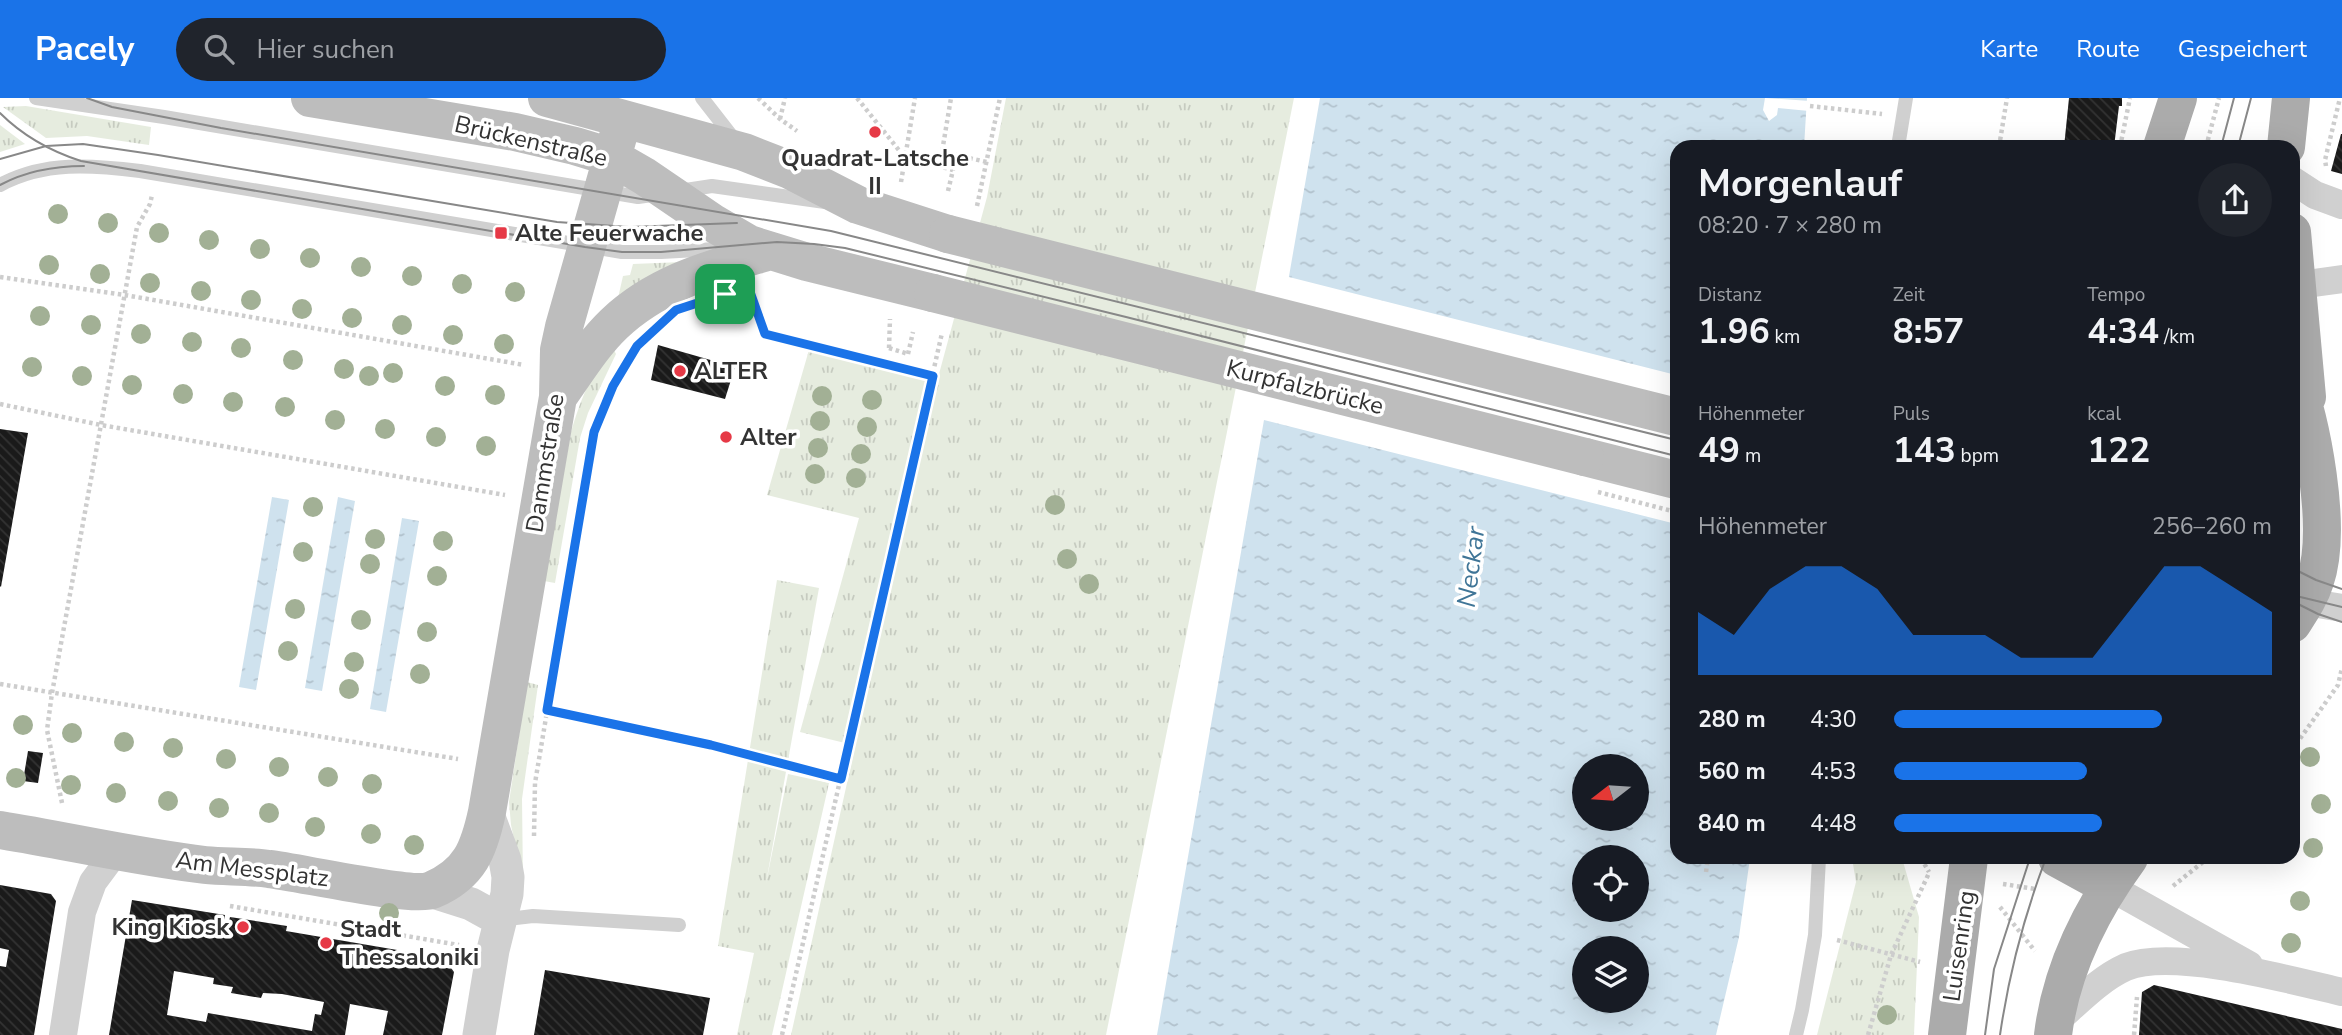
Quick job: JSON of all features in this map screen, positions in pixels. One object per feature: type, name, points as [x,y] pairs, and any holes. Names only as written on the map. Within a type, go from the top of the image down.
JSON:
[{"type":"main road","name":"Brückenstraße","points":[[310,98],[515,132],[575,146],[606,174],[644,176],[749,244],[939,310]]},
{"type":"main road","name":"Brückenstraße","points":[[547,98],[624,113],[744,152],[790,170],[858,205],[948,234],[1670,414]]},
{"type":"main road","points":[[2164,140],[2178,98]]},
{"type":"main road","points":[[2287,140],[2291,98]]},
{"type":"main road","name":"Dammstraße","points":[[430,891],[457,874],[473,858],[482,835],[558,397],[559,350],[569,303],[624,113]]},
{"type":"main road","points":[[2300,250],[2315,283],[2309,424]]},
{"type":"main road","points":[[558,397],[596,344],[614,324],[645,299],[705,271],[770,251]]},
{"type":"main road","name":"Kurpfalzbrücke","points":[[939,310],[1670,479]]},
{"type":"main road","points":[[2300,395],[2309,424],[2321,505],[2322,546],[2313,612]]},
{"type":"main road","name":"Am Messplatz","points":[[0,830],[205,865],[268,868],[397,889],[430,891]]},
{"type":"main road","points":[[2053,1029],[2068,974],[2111,884],[2069,864]]},
{"type":"main road","name":"Luisenring","points":[[1947,1035],[1969,868]]},
{"type":"street","points":[[2300,185],[2315,195],[2342,205]]},
{"type":"street","name":"Dammstraße","points":[[478,1035],[496,935],[507,894],[508,877],[505,860],[487,812]]},
{"type":"street","points":[[63,1035],[82,912],[93,882],[116,851]]},
{"type":"street","points":[[2111,884],[2266,975]]},
{"type":"street","name":"Am Messplatz","points":[[430,891],[471,905],[496,935]]},
{"type":"street","points":[[2053,1029],[2112,975],[2140,963],[2154,961],[2215,966],[2342,992]]},
{"type":"lane","points":[[36,98],[606,174]]},
{"type":"lane","points":[[702,98],[744,152]]},
{"type":"lane","points":[[1899,140],[1906,98]]},
{"type":"lane","points":[[0,185],[32,172],[64,166],[93,165],[155,173],[622,252],[724,247],[770,251]]},
{"type":"lane","points":[[669,193],[712,186],[858,205]]},
{"type":"lane","points":[[1796,1035],[1815,935],[1819,864]]},
{"type":"lane","points":[[496,935],[533,916],[680,925]]},
{"type":"path","points":[[780,119],[785,98]]},
{"type":"path","points":[[858,98],[906,159],[953,170],[948,191]]},
{"type":"path","points":[[899,190],[915,98]]},
{"type":"path","points":[[951,98],[942,155],[987,162]]},
{"type":"path","points":[[976,208],[1000,98]]},
{"type":"path","points":[[2000,140],[2007,98]]},
{"type":"path","points":[[2121,140],[2130,98]]},
{"type":"path","points":[[2208,140],[2219,98]]},
{"type":"path","points":[[2328,174],[2325,160],[2340,98]]},
{"type":"path","points":[[1810,106],[1903,116]]},
{"type":"path","points":[[63,808],[47,730],[52,693],[137,227],[150,204],[155,173]]},
{"type":"path","points":[[0,277],[125,295],[528,366]]},
{"type":"path","points":[[762,289],[749,289],[765,334],[933,376]]},
{"type":"path","points":[[782,1035],[933,376],[939,310]]},
{"type":"path","points":[[890,314],[889,348],[908,354],[913,332]]},
{"type":"path","points":[[534,844],[535,783],[594,432],[619,376]]},
{"type":"path","points":[[0,404],[102,425],[517,497]]},
{"type":"path","points":[[2300,738],[2337,685],[2342,668]]},
{"type":"path","points":[[0,684],[458,759]]},
{"type":"path","points":[[547,710],[711,745],[841,779]]},
{"type":"path","points":[[1706,872],[1707,864]]},
{"type":"path","points":[[1924,864],[1929,872]]},
{"type":"path","points":[[1929,872],[1969,868],[2035,888],[2111,884]]},
{"type":"path","points":[[1868,1035],[1891,955],[1929,872]]},
{"type":"path","points":[[1961,926],[1989,929],[1995,901],[2035,952],[2039,942]]},
{"type":"path","points":[[230,906],[496,935]]},
{"type":"path","points":[[1815,935],[1924,963]]},
{"type":"green space","points":[[1006,98],[1294,98],[1106,1035],[791,1035],[933,396],[987,197]]},
{"type":"green space","points":[[26,106],[151,127],[149,145],[87,136],[46,138],[3,107]]},
{"type":"green space","points":[[0,125],[25,144],[0,152]]},
{"type":"green space","points":[[682,262],[618,298],[623,276],[630,275],[633,264]]},
{"type":"green space","points":[[614,350],[616,354],[588,413],[580,438],[555,583],[544,581],[571,432],[592,378]]},
{"type":"green space","points":[[809,350],[928,375],[845,743],[800,732],[859,518],[767,495]]},
{"type":"green space","points":[[777,580],[819,588],[766,883],[788,774],[829,783],[772,1035],[737,1035],[754,953],[718,946]]},
{"type":"green space","points":[[527,682],[538,685],[522,799],[523,882],[509,802]]},
{"type":"green space","points":[[1853,864],[1904,864],[1919,917],[1914,1035],[1817,1035],[1856,882]]},
{"type":"water","name":"Neckar","points":[[1320,98],[1807,98],[1804,140],[1670,140],[1670,864],[1749,864],[1739,937],[1716,1035],[1157,1035]]},
{"type":"water","points":[[272,497],[289,500],[256,690],[239,687]]},
{"type":"water","points":[[338,497],[355,501],[322,691],[305,688]]},
{"type":"water","points":[[402,518],[419,521],[386,712],[370,709]]},
{"type":"pier","points":[[1765,98],[1810,101],[1809,111],[1778,108],[1777,115],[1769,121],[1763,110]]},
{"type":"pier","points":[[1285,276],[1670,373],[1670,522],[1260,419]]},
{"type":"building","points":[[2069,98],[2122,98],[2115,140],[2065,140]]},
{"type":"building","points":[[2342,134],[2342,174],[2331,171]]},
{"type":"building","points":[[658,345],[735,367],[725,399],[651,380]]},
{"type":"building","points":[[0,429],[28,433],[1,587],[0,586]]},
{"type":"building","points":[[28,751],[43,753],[38,783],[23,781]]},
{"type":"building","points":[[0,885],[51,894],[56,901],[34,1035],[0,1035],[0,966],[6,967],[9,950],[0,948]]},
{"type":"building","points":[[132,900],[225,915],[224,920],[229,921],[230,917],[287,926],[286,931],[444,958],[454,972],[442,1035],[383,1035],[388,1011],[350,1004],[345,1035],[109,1035]],"holes":[[[174,971],[214,978],[213,984],[233,987],[231,993],[261,998],[263,993],[282,994],[324,1002],[321,1015],[315,1014],[312,1031],[208,1013],[206,1022],[167,1015]]]},
{"type":"building","points":[[545,970],[710,998],[703,1035],[534,1035]]},
{"type":"building","points":[[2154,985],[2342,1029],[2342,1035],[2139,1035],[2142,992]]},
{"type":"tram line","points":[[87,98],[112,107],[221,128],[831,231],[1670,439]]},
{"type":"tram line","points":[[2223,140],[2234,98]]},
{"type":"tram line","points":[[2240,140],[2251,98]]},
{"type":"tram line","points":[[0,113],[38,142],[81,161],[585,247],[622,252],[661,252],[777,242],[845,248],[1670,454]]},
{"type":"tram line","points":[[0,159],[46,146],[83,144],[557,222],[629,227],[737,223]]},
{"type":"tram line","points":[[0,185],[41,170],[84,166]]},
{"type":"tram line","points":[[2300,572],[2342,589]]},
{"type":"tram line","points":[[2300,597],[2342,607]]},
{"type":"tram line","points":[[2300,605],[2342,622]]},
{"type":"tram line","points":[[1985,1035],[1994,969],[2028,864]]},
{"type":"tram line","points":[[2000,1035],[2018,945],[2044,864]]},
{"type":"place","name":"Quadrat-Latsche II","points":[[875,132]]},
{"type":"place","name":"Alte Feuerwache","points":[[501,233]]},
{"type":"place","name":"ALTER","points":[[680,371]]},
{"type":"place","name":"Alter","points":[[726,437]]},
{"type":"place","name":"King Kiosk","points":[[243,927]]},
{"type":"place","name":"Stadt Thessaloniki","points":[[326,943]]},
{"type":"route","points":[[749,289],[765,334],[933,376],[841,779],[711,745],[547,710],[594,432],[613,386],[637,346],[676,310],[725,294],[749,289]]}]
